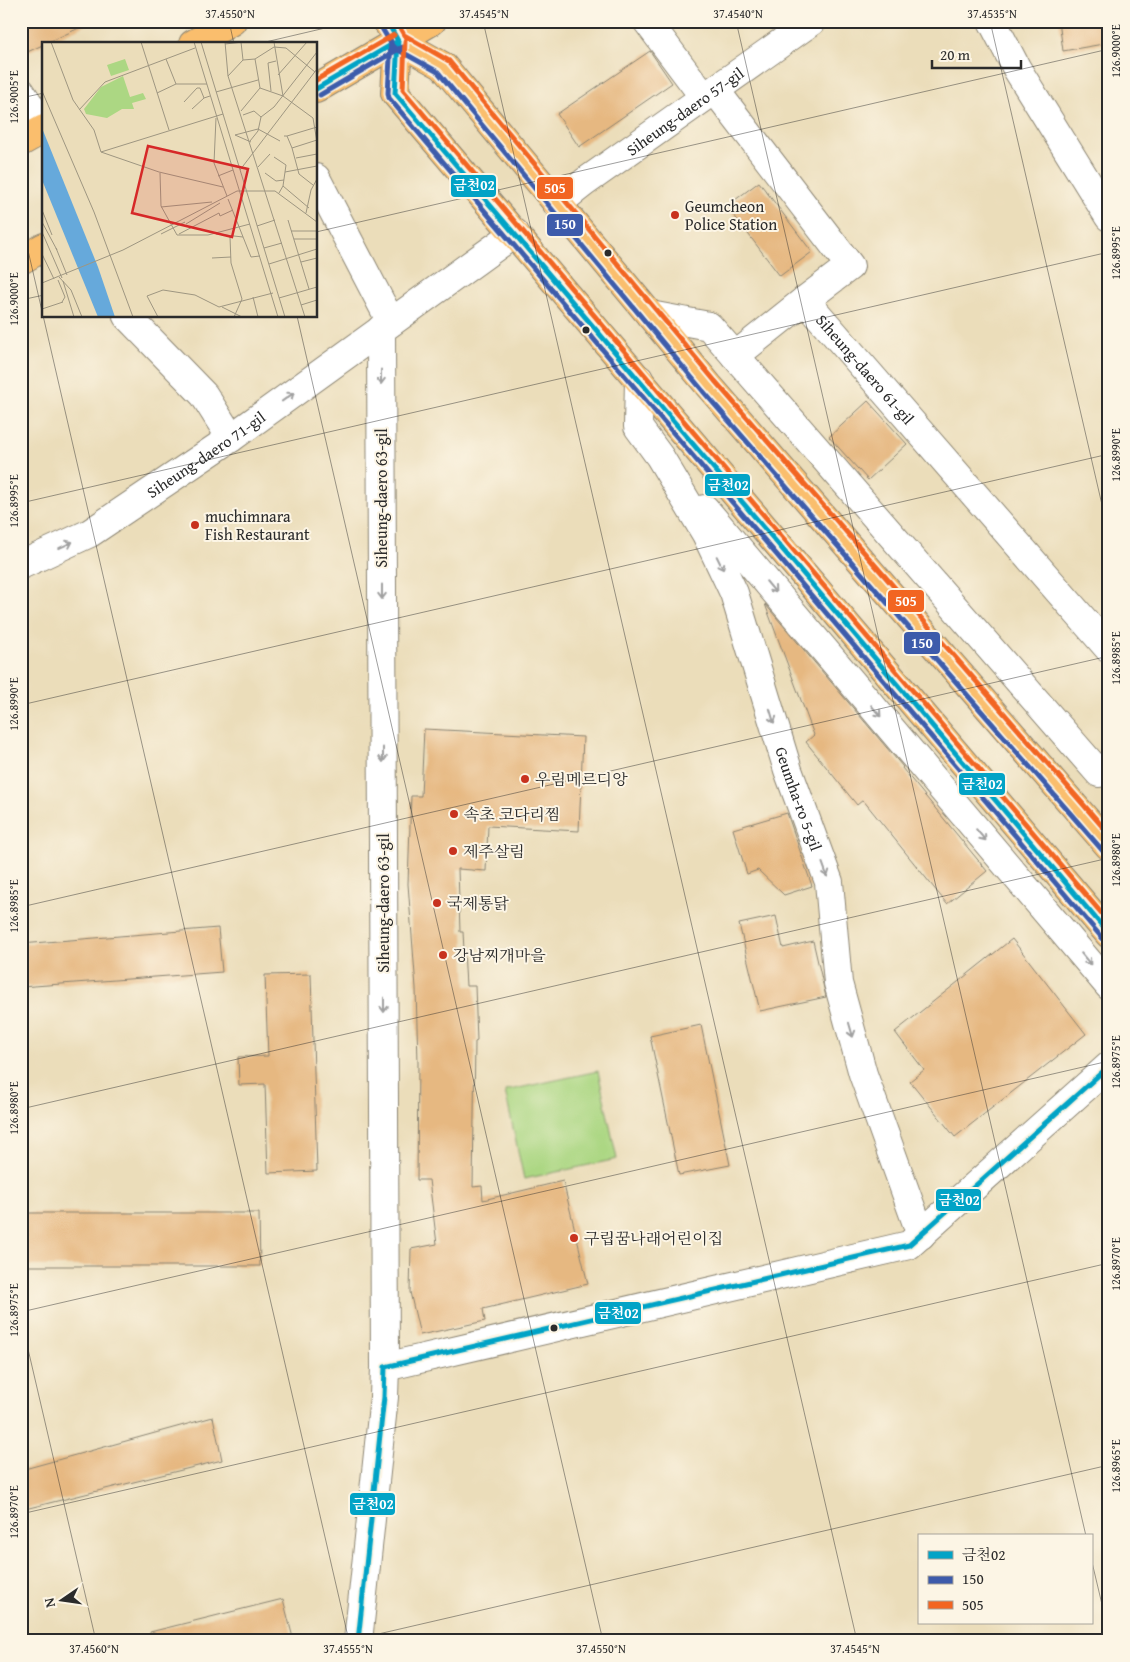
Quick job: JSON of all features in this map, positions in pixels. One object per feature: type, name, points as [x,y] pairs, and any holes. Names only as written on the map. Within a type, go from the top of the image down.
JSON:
[{"type":"main road","points":[[196,42],[232,21]]},
{"type":"main road","points":[[318,87],[392,31],[432,21]]},
{"type":"main road","points":[[392,31],[443,66],[709,386],[1109,846]]},
{"type":"main road","points":[[392,31],[395,93],[640,379],[1109,934]]},
{"type":"main road","points":[[21,142],[42,129]]},
{"type":"main road","points":[[21,260],[42,248]]},
{"type":"street","name":"Siheung-daero 61-gil","points":[[647,21],[850,266],[805,300],[1109,648]]},
{"type":"street","name":"Siheung-daero 57-gil","points":[[557,204],[812,21]]},
{"type":"street","points":[[992,21],[1017,69],[1109,218]]},
{"type":"street","points":[[21,92],[42,125]]},
{"type":"street","points":[[318,182],[386,325],[515,233]]},
{"type":"street","points":[[735,356],[805,300]]},
{"type":"street","points":[[650,316],[709,326],[1099,772]]},
{"type":"street","points":[[129,318],[204,395],[231,438]]},
{"type":"street","name":"Siheung-daero 71-gil","points":[[21,565],[90,533],[231,438],[386,325]]},
{"type":"street","name":"Siheung-daero 63-gil","points":[[358,1641],[384,1397],[385,1367],[386,325]]},
{"type":"street","name":"Geumha-ro 5-gil","points":[[640,379],[638,427],[660,457],[706,534],[734,593],[788,770],[829,882],[838,983],[863,1074],[921,1234]]},
{"type":"street","points":[[660,457],[1109,986]]},
{"type":"street","points":[[385,1367],[909,1245],[1109,1066]]},
{"type":"green space","points":[[598,1071],[617,1159],[524,1179],[505,1091]]},
{"type":"building","points":[[21,21],[94,21],[49,42],[42,42],[42,45],[21,55]]},
{"type":"building","points":[[1059,21],[1109,21],[1109,43],[1063,51]]},
{"type":"building","points":[[650,51],[672,83],[579,147],[557,114]]},
{"type":"building","points":[[759,182],[812,252],[780,276],[727,206]]},
{"type":"building","points":[[868,401],[907,444],[868,480],[829,437]]},
{"type":"building","points":[[765,604],[903,767],[987,871],[947,904],[863,800],[857,805],[806,742],[814,735]]},
{"type":"building","points":[[424,729],[583,737],[579,831],[488,826],[486,871],[458,869],[460,932],[463,932],[466,986],[475,986],[477,1041],[475,1042],[473,1187],[482,1186],[483,1200],[563,1181],[588,1284],[483,1309],[485,1321],[420,1335],[410,1292],[411,1249],[437,1244],[429,1180],[417,1180],[418,1063],[416,988],[408,884],[411,796],[421,796]]},
{"type":"building","points":[[787,813],[812,886],[784,895],[758,870],[747,874],[733,829]]},
{"type":"building","points":[[776,916],[783,948],[813,941],[826,997],[760,1011],[739,924]]},
{"type":"building","points":[[218,928],[222,972],[21,987],[21,944]]},
{"type":"building","points":[[1012,939],[1086,1034],[955,1137],[910,1081],[924,1070],[895,1032]]},
{"type":"building","points":[[311,974],[317,1171],[268,1173],[265,1084],[239,1085],[238,1057],[268,1056],[265,975]]},
{"type":"building","points":[[701,1025],[730,1165],[679,1175],[650,1036]]},
{"type":"building","points":[[21,1213],[259,1213],[260,1266],[21,1266]]},
{"type":"building","points":[[213,1417],[222,1460],[21,1510],[21,1470]]},
{"type":"building","points":[[283,1599],[293,1638],[280,1641],[151,1641],[150,1632]]},
{"type":"transit line","name":"금천02","points":[[387,21],[398,41],[395,93],[1109,934]]},
{"type":"transit line","name":"505","points":[[396,21],[404,35],[449,61],[715,381],[1109,834]]},
{"type":"transit line","name":"150","points":[[380,25],[393,47],[438,72],[703,391],[1103,851]]},
{"type":"transit line","name":"505","points":[[318,79],[394,35]]},
{"type":"transit line","name":"150","points":[[391,41],[389,98],[1103,939]]},
{"type":"transit line","name":"금천02","points":[[318,88],[398,41]]},
{"type":"transit line","name":"505","points":[[405,41],[403,90],[1109,922]]},
{"type":"transit line","name":"150","points":[[320,95],[402,47]]},
{"type":"transit line","name":"금천02","points":[[385,1367],[909,1245],[1109,1066]]},
{"type":"transit line","name":"금천02","points":[[358,1641],[384,1397],[385,1367]]},
{"type":"place","name":"Geumcheon Police Station","points":[[675,215]]},
{"type":"place","name":"muchimnara Fish Restaurant","points":[[195,525]]},
{"type":"place","name":"우림메르디앙","points":[[525,779]]},
{"type":"place","name":"속초 코다리찜","points":[[454,814]]},
{"type":"place","name":"제주살림","points":[[453,851]]},
{"type":"place","name":"국제통닭","points":[[437,903]]},
{"type":"place","name":"강남찌개마을","points":[[443,955]]},
{"type":"place","name":"구립꿈나래어린이집","points":[[574,1238]]}]
